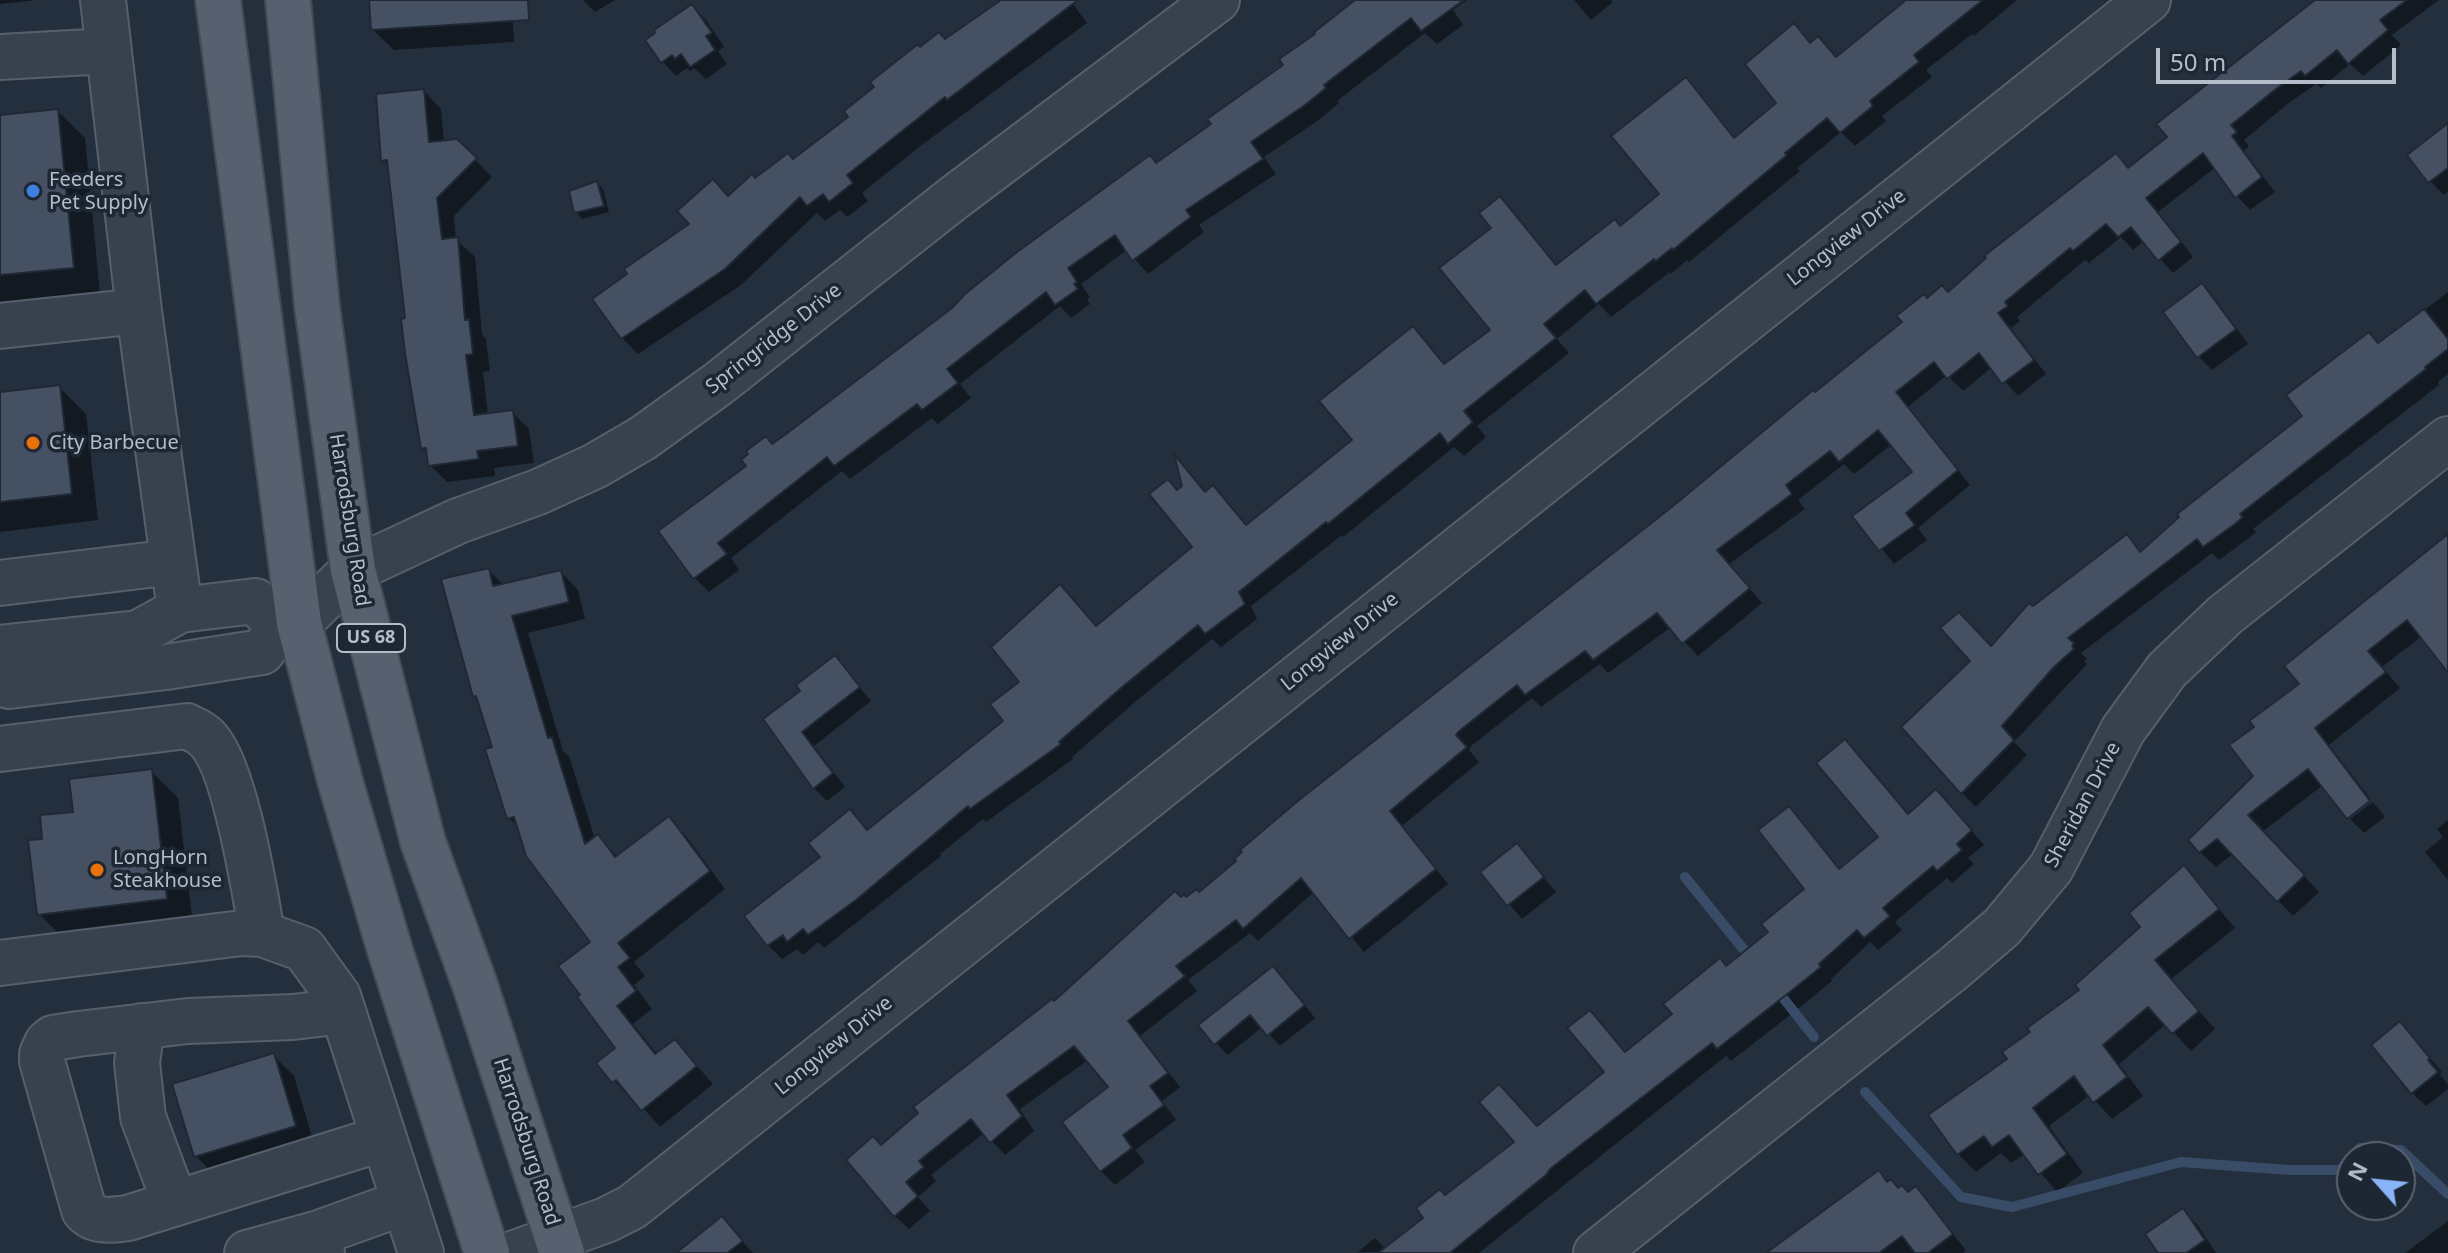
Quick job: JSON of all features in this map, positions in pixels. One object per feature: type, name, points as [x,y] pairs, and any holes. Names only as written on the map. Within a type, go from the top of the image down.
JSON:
[{"type":"main road","name":"US 68","points":[[218,0],[290,625],[487,1253]]},
{"type":"main road","name":"Harrodsburg Road","points":[[288,0],[317,306],[353,570],[423,842],[476,988],[559,1246]]},
{"type":"street","points":[[103,0],[139,311],[180,610]]},
{"type":"street","name":"Springridge Drive","points":[[0,683],[9,686],[262,652],[353,570],[458,521],[538,492],[595,466],[643,438],[718,384],[955,197],[1217,0]]},
{"type":"street","name":"Longview Drive","points":[[515,1253],[559,1246],[632,1207],[2148,0]]},
{"type":"street","points":[[0,57],[108,51]]},
{"type":"street","points":[[0,326],[139,311]]},
{"type":"street","name":"Sheridan Drive","points":[[1596,1253],[2002,927],[2051,868],[2123,730],[2167,670],[2225,615],[2448,439]]},
{"type":"street","points":[[0,583],[173,562]]},
{"type":"street","points":[[0,648],[138,633],[180,610],[255,601],[290,625]]},
{"type":"street","points":[[0,749],[187,726],[205,736],[226,771],[249,859],[262,934]]},
{"type":"street","points":[[0,963],[242,933],[262,934],[304,949],[340,1004],[421,1253]]},
{"type":"street","points":[[340,1004],[53,1038],[47,1043],[42,1061],[84,1210],[89,1216],[108,1220],[128,1218],[384,1138]]},
{"type":"street","points":[[142,1026],[137,1063],[143,1117],[175,1203]]},
{"type":"street","points":[[247,1253],[319,1244],[405,1202]]},
{"type":"building","points":[[369,0],[528,0],[529,20],[371,30]]},
{"type":"building","points":[[1001,0],[1078,0],[947,100],[945,97],[847,175],[853,183],[829,202],[823,194],[807,206],[800,197],[725,269],[621,339],[592,299],[627,274],[624,269],[689,224],[677,211],[713,179],[728,196],[752,174],[755,178],[788,153],[793,159],[848,117],[844,111],[874,87],[870,82],[918,44],[920,47],[939,32],[945,39]]},
{"type":"building","points":[[1355,0],[1464,0],[1421,31],[1411,18],[1324,85],[1326,88],[1305,105],[1251,142],[1263,159],[1186,210],[1191,217],[1132,261],[1115,235],[1068,268],[1078,289],[1055,305],[1046,292],[947,369],[958,383],[922,410],[917,404],[834,466],[827,457],[718,543],[727,554],[693,579],[658,531],[746,466],[741,460],[748,454],[746,451],[766,436],[772,444],[786,434],[952,308],[1017,252],[1150,155],[1156,163],[1211,124],[1207,119],[1283,65],[1279,59]]},
{"type":"building","points":[[1906,0],[1983,0],[1914,55],[1919,62],[1870,101],[1873,106],[1840,133],[1827,118],[1673,250],[1656,261],[1654,259],[1596,304],[1585,290],[1544,324],[1556,338],[1464,411],[1473,422],[1448,444],[1440,433],[1328,524],[1326,522],[1239,592],[1245,604],[1205,634],[1198,625],[1121,688],[1059,742],[1061,744],[970,809],[968,806],[856,900],[808,935],[803,929],[787,942],[783,935],[767,946],[744,916],[820,857],[808,843],[850,809],[867,830],[1003,721],[990,704],[1019,682],[991,647],[1060,584],[1096,626],[1192,547],[1149,494],[1168,479],[1177,490],[1182,486],[1174,454],[1205,492],[1213,485],[1246,525],[1352,440],[1319,401],[1413,326],[1444,364],[1490,330],[1439,268],[1491,228],[1479,213],[1500,196],[1556,265],[1615,219],[1620,226],[1659,194],[1611,136],[1686,77],[1734,138],[1776,103],[1745,64],[1794,23],[1810,43],[1818,36],[1836,57]]},
{"type":"building","points":[[2315,0],[2407,0],[2380,20],[2388,30],[2348,64],[2337,50],[2305,76],[2301,71],[2231,125],[2237,132],[2232,136],[2262,177],[2235,198],[2203,153],[2146,198],[2181,242],[2158,261],[2131,227],[2118,237],[2106,224],[2073,251],[2070,248],[2005,302],[2008,306],[1998,313],[2034,360],[2002,384],[1979,353],[1947,379],[1934,362],[1896,392],[1958,470],[1906,513],[1915,525],[1879,551],[1852,516],[1912,472],[1878,430],[1839,462],[1830,451],[1786,485],[1792,494],[1717,550],[1750,588],[1682,644],[1657,613],[1593,660],[1585,651],[1525,695],[1517,685],[1458,732],[1456,735],[1467,747],[1390,811],[1436,869],[1349,939],[1301,878],[1243,929],[1236,920],[1176,966],[1185,976],[1128,1021],[1168,1073],[1150,1086],[1164,1105],[1123,1135],[1132,1148],[1100,1172],[1062,1122],[1108,1087],[1074,1046],[1007,1095],[1022,1116],[990,1143],[971,1119],[919,1161],[924,1167],[906,1182],[918,1196],[894,1217],[846,1160],[873,1136],[881,1145],[918,1113],[913,1107],[1052,999],[1054,1001],[1175,891],[1181,897],[1197,889],[1199,892],[1236,861],[1234,859],[1242,852],[1240,850],[1299,800],[1902,322],[1896,316],[1924,294],[1927,298],[1942,285],[1948,292],[1986,258],[1984,256],[2116,153],[2128,168],[2167,137],[2156,124]]},
{"type":"building","points":[[692,4],[712,33],[706,36],[715,50],[690,67],[681,54],[675,59],[672,55],[661,63],[645,40],[655,33],[654,30]]},
{"type":"building","points":[[424,89],[429,142],[457,139],[477,158],[437,198],[442,239],[458,237],[465,320],[469,319],[473,354],[466,355],[474,415],[513,410],[518,446],[477,451],[479,459],[428,466],[426,448],[421,449],[405,353],[401,319],[405,318],[387,160],[381,161],[376,94]]},
{"type":"building","name":"Feeders Pet Supply","points":[[58,109],[74,268],[0,275],[0,115]]},
{"type":"building","points":[[2448,123],[2448,168],[2428,183],[2407,155]]},
{"type":"building","points":[[597,181],[604,206],[574,213],[569,191]]},
{"type":"building","points":[[2202,283],[2236,329],[2197,358],[2163,312]]},
{"type":"building","points":[[2424,309],[2448,339],[2448,349],[2240,514],[2243,517],[2235,524],[2203,547],[2197,539],[2068,638],[2074,643],[2074,649],[2002,726],[2014,740],[1961,794],[1901,727],[1970,661],[1940,628],[1959,612],[1991,646],[2029,603],[2033,606],[2127,534],[2140,552],[2179,517],[2177,514],[2302,416],[2286,395],[2369,332],[2378,343]]},
{"type":"building","name":"City Barbecue","points":[[60,385],[72,494],[0,502],[0,392]]},
{"type":"building","points":[[2448,534],[2448,673],[2407,620],[2368,651],[2386,672],[2315,728],[2370,801],[2347,819],[2308,769],[2248,815],[2305,875],[2277,902],[2217,839],[2199,853],[2188,840],[2253,776],[2229,745],[2254,727],[2249,721],[2299,684],[2284,666]]},
{"type":"building","points":[[489,568],[493,586],[561,570],[569,602],[512,616],[548,738],[552,737],[585,844],[598,834],[615,857],[669,816],[710,871],[618,943],[630,958],[618,967],[636,991],[617,1006],[655,1054],[675,1039],[697,1066],[641,1111],[616,1080],[612,1083],[596,1063],[615,1048],[558,966],[590,942],[526,856],[514,817],[507,819],[485,749],[492,747],[476,696],[473,697],[441,579]]},
{"type":"building","points":[[835,655],[860,687],[802,732],[833,773],[813,789],[763,719],[800,691],[796,685]]},
{"type":"building","points":[[1845,739],[1908,814],[1936,789],[1972,830],[1957,844],[1962,850],[1937,871],[1933,866],[1883,908],[1890,916],[1864,938],[1857,930],[1819,964],[1821,967],[1791,991],[1717,1049],[1712,1043],[1550,1169],[1450,1253],[1378,1253],[1423,1218],[1416,1208],[1440,1189],[1445,1195],[1514,1142],[1479,1102],[1499,1084],[1537,1126],[1604,1072],[1567,1028],[1590,1010],[1625,1052],[1672,1014],[1663,1004],[1720,958],[1726,966],[1768,932],[1761,924],[1804,889],[1758,830],[1789,806],[1839,869],[1878,837],[1816,763]]},
{"type":"building","name":"LongHorn Steakhouse","points":[[152,769],[167,899],[37,915],[28,840],[42,839],[40,815],[73,812],[69,779]]},
{"type":"building","points":[[1517,843],[1544,877],[1507,906],[1480,872]]},
{"type":"building","points":[[2184,865],[2219,909],[2155,960],[2199,1011],[2172,1034],[2148,1007],[2103,1045],[2127,1077],[2093,1103],[2074,1076],[2033,1108],[2067,1154],[2038,1175],[2009,1135],[1992,1147],[1984,1136],[1957,1155],[1928,1115],[2007,1059],[2002,1052],[2030,1032],[2027,1028],[2079,990],[2075,985],[2140,927],[2129,913]]},
{"type":"building","points":[[1273,966],[1305,1005],[1267,1036],[1250,1015],[1214,1045],[1198,1025]]},
{"type":"building","points":[[2400,1021],[2438,1072],[2411,1094],[2371,1045]]},
{"type":"building","points":[[274,1053],[296,1126],[194,1157],[172,1084]]},
{"type":"building","points":[[1879,1170],[1887,1182],[1891,1179],[1898,1188],[1902,1185],[1908,1192],[1916,1186],[1953,1234],[1928,1253],[1915,1253],[1902,1236],[1879,1253],[1766,1253]]},
{"type":"building","points":[[2183,1208],[2205,1240],[2186,1253],[2158,1253],[2145,1234]]},
{"type":"building","points":[[722,1216],[743,1241],[727,1253],[676,1253]]},
{"type":"waterway","points":[[1685,877],[1753,961]]},
{"type":"waterway","points":[[1776,989],[1814,1037]]},
{"type":"waterway","points":[[1865,1092],[1961,1197],[2012,1207],[2181,1162],[2289,1170],[2336,1170]]},
{"type":"waterway","points":[[2416,1164],[2448,1194]]},
{"type":"place","name":"Feeders Pet Supply","points":[[33,191]]},
{"type":"place","name":"City Barbecue","points":[[33,443]]},
{"type":"place","name":"LongHorn Steakhouse","points":[[97,870]]}]
